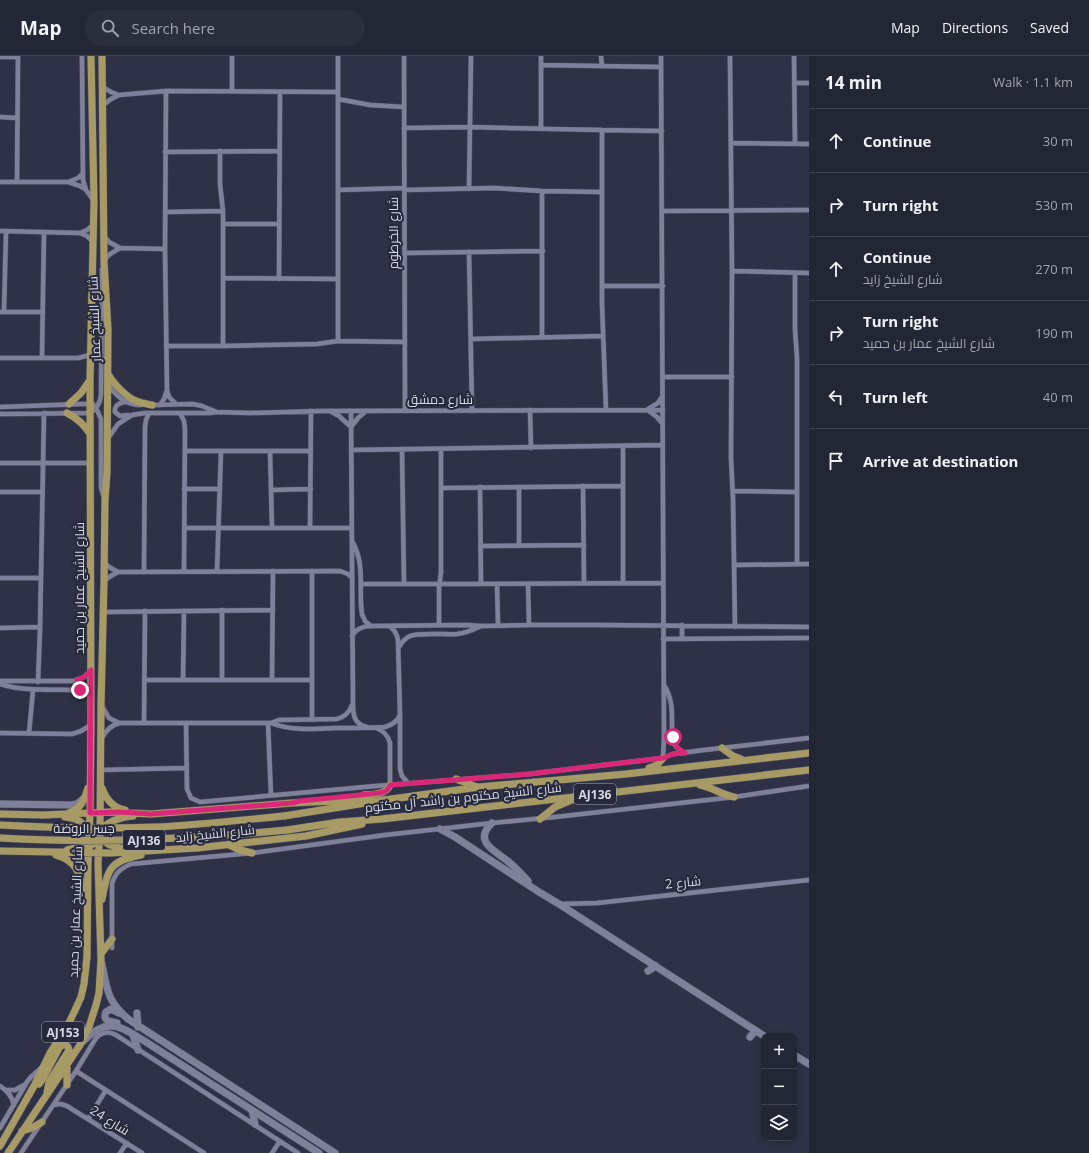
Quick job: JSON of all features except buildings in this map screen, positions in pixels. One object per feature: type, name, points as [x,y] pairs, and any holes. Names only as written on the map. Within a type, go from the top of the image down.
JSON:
[{"type":"main road","points":[[91,56],[94,201]]},
{"type":"main road","name":"شارع الشيخ عمار","points":[[102,56],[101,86],[104,261],[108,313],[107,472],[104,500],[104,582]]},
{"type":"main road","name":"شارع الشيخ عمار بن حميد","points":[[8,1153],[80,1045],[89,1027],[96,1005],[100,982],[101,957],[98,863],[89,834],[91,726],[90,434],[92,408],[90,354],[94,201]]},
{"type":"main road","points":[[108,374],[115,385],[132,398],[139,402],[152,405]]},
{"type":"main road","points":[[69,404],[81,393],[90,380]]},
{"type":"main road","points":[[67,413],[78,419],[90,434]]},
{"type":"main road","name":"شارع الشيخ عمار بن حميد","points":[[0,1146],[69,1023],[81,997],[84,984],[87,957],[87,905],[93,850],[99,835],[104,582]]},
{"type":"main road","points":[[722,748],[733,756],[745,760]]},
{"type":"main road","name":"شارع الشيخ مكتوم بن راشد آل مكتوم","points":[[284,816],[479,787],[634,773],[809,753]]},
{"type":"main road","points":[[634,773],[657,765],[663,758]]},
{"type":"main road","name":"شارع الشيخ مكتوم بن راشد آل مكتوم","points":[[287,830],[340,822],[382,819],[809,770]]},
{"type":"main road","points":[[456,779],[479,787]]},
{"type":"main road","points":[[67,814],[80,806],[84,800],[90,782]]},
{"type":"main road","points":[[100,782],[104,794],[117,808],[130,811],[171,812]]},
{"type":"main road","points":[[696,784],[708,786],[723,794],[734,797]]},
{"type":"main road","points":[[292,803],[385,792],[389,789],[390,785]]},
{"type":"main road","points":[[540,819],[558,805],[581,796]]},
{"type":"main road","name":"شارع الشيخ زايد","points":[[0,814],[44,815],[121,812],[151,814],[356,798],[384,800]]},
{"type":"main road","points":[[80,847],[93,850],[105,825],[110,822],[126,817],[151,814]]},
{"type":"main road","points":[[44,815],[73,819],[82,823],[89,834],[87,844],[62,852]]},
{"type":"main road","name":"جسر الروضة","points":[[0,825],[64,828],[134,828],[284,816]]},
{"type":"main road","name":"شارع الشيخ زايد","points":[[0,851],[62,852],[93,850],[118,853],[197,848],[306,836],[382,819]]},
{"type":"main road","points":[[90,822],[99,835],[110,845],[137,852]]},
{"type":"main road","points":[[110,822],[106,835],[107,841],[110,845]]},
{"type":"main road","name":"جسر الروضة","points":[[0,838],[65,841],[136,840],[212,837],[287,830]]},
{"type":"main road","points":[[229,844],[240,850],[252,853]]},
{"type":"main road","points":[[100,909],[107,876],[113,866],[127,858],[166,850]]},
{"type":"main road","points":[[44,852],[63,857],[74,864],[80,876],[87,905]]},
{"type":"main road","points":[[101,957],[112,939]]},
{"type":"main road","points":[[34,1086],[42,1080],[61,1045],[67,1045],[69,1050],[49,1082],[47,1093]]},
{"type":"main road","points":[[67,1065],[67,1085]]},
{"type":"main road","points":[[22,1131],[32,1128],[42,1122]]},
{"type":"street","points":[[82,56],[83,184],[94,201]]},
{"type":"street","points":[[232,56],[232,92]]},
{"type":"street","points":[[338,56],[338,342]]},
{"type":"street","name":"شارع الخرطوم","points":[[404,56],[405,410]]},
{"type":"street","points":[[469,189],[471,56]]},
{"type":"street","points":[[541,56],[541,129]]},
{"type":"street","points":[[602,56],[602,66]]},
{"type":"street","points":[[661,56],[664,684],[663,758]]},
{"type":"street","points":[[730,56],[732,210],[731,458],[733,491],[735,627]]},
{"type":"street","points":[[794,56],[795,144]]},
{"type":"street","points":[[0,57],[18,57],[17,182]]},
{"type":"street","points":[[541,65],[661,67]]},
{"type":"street","points":[[794,83],[809,83]]},
{"type":"street","points":[[101,86],[110,92],[119,95],[166,92],[338,92]]},
{"type":"street","points":[[166,92],[165,249],[167,390],[169,397],[176,404]]},
{"type":"street","points":[[279,279],[280,92]]},
{"type":"street","points":[[102,106],[119,95]]},
{"type":"street","points":[[338,99],[370,105],[404,107]]},
{"type":"street","points":[[0,117],[17,118]]},
{"type":"street","points":[[404,128],[469,127],[662,131]]},
{"type":"street","points":[[602,130],[602,286],[606,410]]},
{"type":"street","points":[[731,143],[809,144]]},
{"type":"street","points":[[220,151],[220,184],[223,211],[223,346]]},
{"type":"street","points":[[165,152],[279,151]]},
{"type":"street","points":[[68,182],[78,178],[83,173]]},
{"type":"street","points":[[0,182],[68,182],[80,186],[86,190]]},
{"type":"street","points":[[338,190],[494,188],[542,191],[601,192]]},
{"type":"street","points":[[542,191],[542,337]]},
{"type":"street","points":[[662,211],[809,210]]},
{"type":"street","points":[[165,212],[223,211]]},
{"type":"street","points":[[223,224],[279,224]]},
{"type":"street","points":[[80,233],[93,225]]},
{"type":"street","points":[[0,231],[80,233],[87,236],[93,242]]},
{"type":"street","points":[[6,231],[3,262],[2,312],[43,312]]},
{"type":"street","points":[[42,357],[44,232]]},
{"type":"street","points":[[104,236],[109,242],[120,248],[165,249]]},
{"type":"street","points":[[0,414],[67,413],[92,408],[101,401],[101,273],[104,261],[110,254],[120,248]]},
{"type":"street","points":[[405,253],[543,251]]},
{"type":"street","points":[[469,252],[472,410]]},
{"type":"street","points":[[732,271],[809,273]]},
{"type":"street","points":[[795,273],[795,328],[797,358],[797,564]]},
{"type":"street","points":[[223,278],[338,279]]},
{"type":"street","points":[[602,286],[662,286]]},
{"type":"street","points":[[471,339],[603,336]]},
{"type":"street","points":[[166,346],[405,342]]},
{"type":"street","points":[[0,358],[78,358],[90,354]]},
{"type":"street","points":[[663,377],[732,377]]},
{"type":"street","points":[[108,385],[117,396],[126,402]]},
{"type":"street","points":[[160,405],[167,390]]},
{"type":"street","points":[[663,396],[658,403],[647,410],[658,417],[663,423]]},
{"type":"street","points":[[126,402],[118,404],[115,412],[120,416],[132,415]]},
{"type":"street","name":"شارع دمشق","points":[[126,402],[133,405],[197,405],[217,412]]},
{"type":"street","points":[[0,406],[69,404],[92,408],[99,413],[101,419],[101,488],[104,500]]},
{"type":"street","points":[[351,427],[366,410]]},
{"type":"street","name":"شارع دمشق","points":[[107,440],[118,424],[132,415],[149,413],[366,410],[662,410]]},
{"type":"street","points":[[530,410],[530,448]]},
{"type":"street","points":[[310,528],[311,411]]},
{"type":"street","points":[[330,411],[339,416],[351,427]]},
{"type":"street","points":[[351,411],[353,704],[354,718],[367,728]]},
{"type":"street","points":[[38,682],[44,413]]},
{"type":"street","points":[[144,572],[145,427],[149,413]]},
{"type":"street","points":[[180,413],[185,425],[184,571]]},
{"type":"street","points":[[351,450],[663,445]]},
{"type":"street","points":[[623,446],[623,583]]},
{"type":"street","points":[[438,625],[439,584],[441,575],[441,449]]},
{"type":"street","points":[[402,450],[404,584]]},
{"type":"street","points":[[185,451],[311,451]]},
{"type":"street","points":[[217,571],[221,451]]},
{"type":"street","points":[[270,451],[272,528]]},
{"type":"street","points":[[0,463],[90,463]]},
{"type":"street","points":[[583,486],[584,583]]},
{"type":"street","points":[[441,488],[623,486]]},
{"type":"street","points":[[480,487],[481,584]]},
{"type":"street","points":[[519,487],[519,546]]},
{"type":"street","points":[[184,489],[220,489]]},
{"type":"street","points":[[271,490],[311,489]]},
{"type":"street","points":[[733,491],[796,492]]},
{"type":"street","points":[[0,492],[42,492]]},
{"type":"street","points":[[184,528],[351,528]]},
{"type":"street","points":[[352,539],[359,557],[361,570],[362,614],[365,621],[371,626]]},
{"type":"street","points":[[481,546],[584,545]]},
{"type":"street","points":[[104,561],[109,567],[118,572],[340,571],[348,574],[352,578]]},
{"type":"street","points":[[340,571],[347,568],[352,563]]},
{"type":"street","points":[[734,565],[809,564]]},
{"type":"street","points":[[272,680],[273,571]]},
{"type":"street","points":[[312,571],[312,720]]},
{"type":"street","points":[[104,582],[118,572]]},
{"type":"street","points":[[0,578],[41,578]]},
{"type":"street","points":[[362,584],[663,583]]},
{"type":"street","points":[[497,584],[498,625]]},
{"type":"street","points":[[528,584],[529,625]]},
{"type":"street","points":[[222,610],[222,680]]},
{"type":"street","points":[[104,612],[272,610]]},
{"type":"street","points":[[144,723],[145,611]]},
{"type":"street","points":[[183,680],[184,611]]},
{"type":"street","points":[[352,636],[360,628],[371,626],[663,625],[809,627]]},
{"type":"street","points":[[389,626],[396,633],[398,650],[400,769],[402,776],[408,783]]},
{"type":"street","points":[[398,650],[404,640],[410,635],[462,633],[481,626]]},
{"type":"street","points":[[682,626],[682,638]]},
{"type":"street","points":[[0,628],[40,628]]},
{"type":"street","points":[[663,639],[809,638]]},
{"type":"street","points":[[0,681],[69,682],[84,677],[91,670]]},
{"type":"street","points":[[0,684],[14,688],[33,690],[78,690],[82,685],[77,680]]},
{"type":"street","points":[[144,680],[312,680]]},
{"type":"street","points":[[664,684],[669,693],[671,703],[672,734],[674,742],[677,748],[685,753]]},
{"type":"street","points":[[29,733],[33,690]]},
{"type":"street","points":[[101,704],[104,712],[109,718],[120,723]]},
{"type":"street","points":[[269,723],[279,720],[333,720],[342,718],[349,712],[353,704]]},
{"type":"street","points":[[101,742],[107,729],[120,723],[269,723],[310,729],[367,728],[389,726],[396,722],[400,715]]},
{"type":"street","points":[[186,723],[187,789],[191,798],[200,802],[408,783],[529,774],[663,758],[673,754],[809,738]]},
{"type":"street","points":[[269,723],[271,795]]},
{"type":"street","points":[[0,733],[72,734],[91,726]]},
{"type":"street","points":[[374,727],[383,731],[389,738],[390,785]]},
{"type":"street","points":[[100,770],[186,768]]},
{"type":"street","points":[[112,948],[112,884],[118,871],[131,864],[252,853],[385,835],[734,797],[809,786]]},
{"type":"street","points":[[0,804],[75,805],[82,800],[87,791]]},
{"type":"street","points":[[492,823],[485,831],[484,836],[487,845],[509,862],[544,894],[761,1034]]},
{"type":"street","points":[[440,829],[544,894]]},
{"type":"street","name":"شارع 2","points":[[560,904],[603,902],[809,880]]},
{"type":"street","points":[[101,957],[109,996],[112,1003],[121,1014]]},
{"type":"street","points":[[648,971],[656,966]]},
{"type":"street","points":[[146,1042],[132,1030],[108,1021],[104,1017],[106,1012],[108,1010],[114,1010],[121,1014],[335,1153]]},
{"type":"street","points":[[137,1013],[138,1026]]},
{"type":"street","points":[[80,1045],[98,1029],[109,1026],[120,1027],[146,1042],[319,1153]]},
{"type":"street","points":[[750,1038],[755,1031]]},
{"type":"street","points":[[21,1153],[76,1072],[96,1038],[103,1033],[116,1034],[138,1050],[298,1153]]},
{"type":"street","points":[[134,1035],[138,1050]]},
{"type":"street","points":[[797,1057],[809,1064]]},
{"type":"street","points":[[7,1090],[18,1089],[43,1067]]},
{"type":"street","points":[[76,1072],[204,1153]]},
{"type":"street","points":[[0,1128],[27,1082]]},
{"type":"street","points":[[0,1086],[7,1090],[12,1097],[14,1105]]},
{"type":"street","points":[[88,1119],[106,1090]]},
{"type":"street","name":"شارع 24","points":[[60,1094],[67,1106]]},
{"type":"street","name":"شارع 24","points":[[53,1105],[62,1104],[67,1106],[142,1153]]},
{"type":"street","points":[[252,1110],[255,1124]]},
{"type":"street","points":[[272,1153],[280,1141]]},
{"type":"street","points":[[120,1153],[126,1143]]},
{"type":"route","points":[[80,690],[82,685],[77,680],[87,675],[91,670],[90,813],[121,812],[151,814],[292,803],[385,792],[389,789],[390,785],[529,774],[663,758],[673,754],[685,753],[677,748],[673,737]]}]
